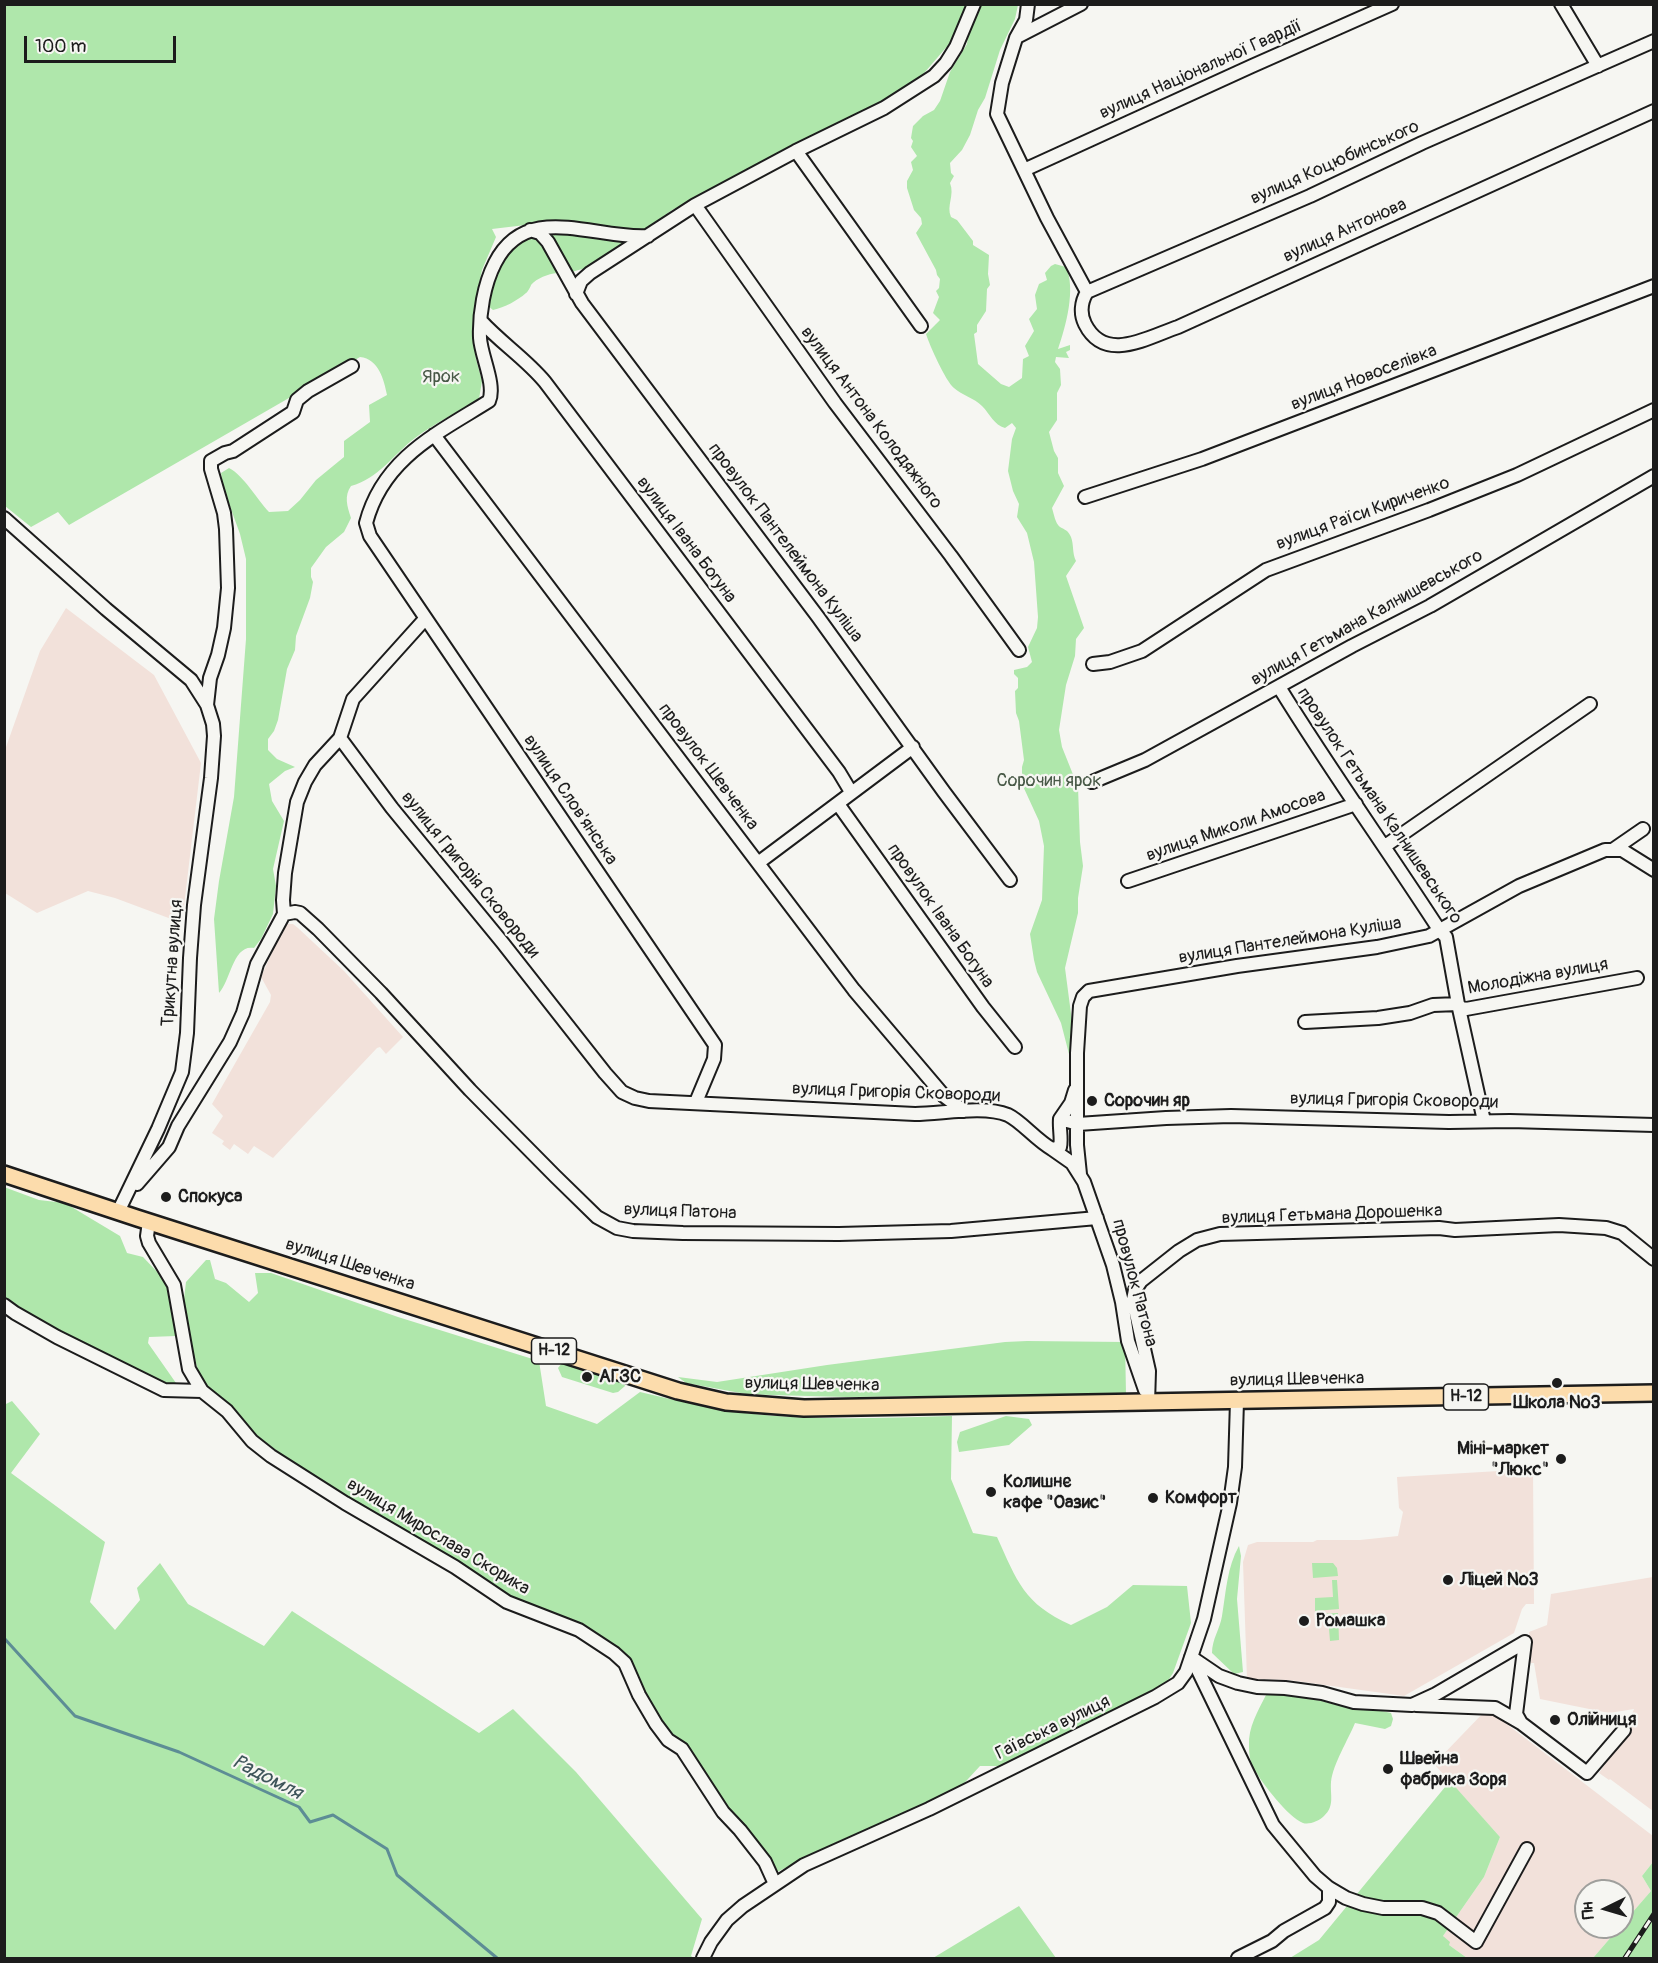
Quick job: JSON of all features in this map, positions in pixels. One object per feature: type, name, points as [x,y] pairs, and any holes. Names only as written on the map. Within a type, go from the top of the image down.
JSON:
[{"type":"main road","name":"вулиця Шевченка","points":[[4,1174],[678,1391],[726,1402],[804,1408],[1653,1394]]},
{"type":"street","points":[[576,294],[581,281],[590,273],[695,206],[796,151],[884,108],[934,76],[946,63],[965,28],[974,4]]},
{"type":"street","points":[[1028,4],[1026,20],[1016,38],[1002,83],[997,114],[1047,218],[1087,292]]},
{"type":"street","points":[[1016,38],[1081,4]]},
{"type":"street","name":"вулиця Національної Гвардії","points":[[1024,170],[1392,4]]},
{"type":"street","points":[[1561,4],[1598,66]]},
{"type":"street","name":"вулиця Коцюбинського","points":[[1087,292],[1179,254],[1653,40]]},
{"type":"street","name":"вулиця Антонова","points":[[1087,292],[1084,297],[1082,315],[1089,330],[1109,344],[1129,345],[1178,327],[1653,111]]},
{"type":"street","points":[[796,151],[921,326]]},
{"type":"street","name":"вулиця Антона Колодяжного","points":[[695,206],[835,403],[944,546],[1019,650]]},
{"type":"street","points":[[434,435],[489,401],[492,396],[480,341],[483,302],[489,276],[499,254],[512,239],[530,230],[554,226],[629,236],[648,236]]},
{"type":"street","name":"провулок Пантелеймона Куліша","points":[[530,230],[540,233],[548,242],[576,294],[607,339],[675,425],[1010,880]]},
{"type":"street","name":"вулиця Новоселівка","points":[[1085,497],[1202,459],[1653,286]]},
{"type":"street","name":"вулиця Івана Богуна","points":[[481,321],[497,338],[532,367],[545,382],[826,754],[851,792]]},
{"type":"street","name":"Трикутна вулиця","points":[[207,705],[210,678],[223,635],[228,588],[224,513],[211,468],[212,462],[293,412],[297,400],[308,391],[352,366]]},
{"type":"street","name":"вулиця Раїси Кириченко","points":[[1093,664],[1110,662],[1142,651],[1266,570],[1517,475],[1653,410]]},
{"type":"street","name":"вулиця Слов'янська","points":[[434,435],[407,454],[389,476],[373,502],[366,523],[370,536],[424,619],[715,1045],[714,1059],[696,1102]]},
{"type":"street","name":"провулок Шевченка","points":[[434,435],[854,990],[944,1096],[964,1110]]},
{"type":"street","name":"вулиця Гетьмана Калнишевського","points":[[1092,782],[1145,760],[1352,646],[1430,606],[1653,476]]},
{"type":"street","name":"Трикутна вулиця","points":[[4,518],[106,609],[191,680],[207,705],[213,724],[213,755],[194,905],[182,1072],[118,1212]]},
{"type":"street","points":[[118,1212],[128,1194],[169,1148],[178,1126],[230,1042],[243,1014],[257,964],[284,914],[285,873],[300,792],[315,765],[340,738],[353,699],[424,619]]},
{"type":"street","name":"провулок Гетьмана Калнишевського","points":[[1279,687],[1446,937],[1484,1121]]},
{"type":"street","points":[[1385,846],[1590,704]]},
{"type":"street","name":"вулиця Григорія Сковороди","points":[[340,738],[392,808],[619,1089],[629,1096],[667,1102],[915,1114],[964,1110],[1009,1116],[1034,1138],[1052,1149]]},
{"type":"street","points":[[758,863],[913,747]]},
{"type":"street","name":"провулок Івана Богуна","points":[[838,804],[1014,1047]]},
{"type":"street","name":"вулиця Миколи Амосова","points":[[1128,881],[1356,804]]},
{"type":"street","name":"вулиця Пантелеймона Куліша","points":[[1078,1124],[1077,1071],[1080,1006],[1083,997],[1089,991],[1237,966],[1392,945],[1429,936],[1527,883],[1593,854],[1614,849],[1642,829]]},
{"type":"street","points":[[1614,849],[1629,853],[1653,870]]},
{"type":"street","name":"вулиця Патона","points":[[284,914],[300,913],[318,930],[381,993],[439,1058],[597,1217],[616,1228],[683,1233],[839,1234],[951,1231],[1097,1218]]},
{"type":"street","name":"Молодіжна вулиця","points":[[1305,1022],[1378,1018],[1433,1005],[1458,1004],[1461,1008],[1466,1009],[1637,978]]},
{"type":"street","points":[[1052,1149],[1060,1147],[1061,1144],[1060,1119],[1071,1102],[1077,1071]]},
{"type":"street","name":"вулиця Григорія Сковороди","points":[[1060,1119],[1078,1124],[1231,1116],[1653,1125]]},
{"type":"street","name":"провулок Патона","points":[[1078,1124],[1077,1145],[1080,1174]]},
{"type":"street","name":"провулок Патона","points":[[1052,1149],[1072,1163],[1080,1174],[1113,1265],[1128,1341],[1138,1365],[1135,1403]]},
{"type":"street","name":"вулиця Мирослава Скорика","points":[[149,1222],[147,1236],[149,1243],[174,1285],[189,1368],[202,1391],[227,1411],[252,1441],[326,1491],[455,1567],[507,1602],[579,1630],[614,1653],[625,1663],[639,1695],[656,1724],[668,1740],[682,1749],[723,1812],[765,1862],[775,1884]]},
{"type":"street","name":"вулиця Гетьмана Дорошенка","points":[[1135,1403],[1149,1371],[1134,1300],[1135,1290],[1151,1273],[1197,1240],[1232,1234],[1428,1228],[1455,1230],[1570,1225],[1617,1231],[1653,1259]]},
{"type":"street","points":[[4,1305],[57,1337],[164,1390],[202,1391]]},
{"type":"street","name":"Гаївська вулиця","points":[[703,1959],[711,1942],[727,1920],[775,1884],[819,1857],[929,1809],[1155,1697],[1178,1683],[1186,1672],[1204,1619],[1230,1503],[1237,1401]]},
{"type":"street","points":[[1412,1705],[1436,1694],[1525,1642],[1516,1714],[1521,1723]]},
{"type":"street","points":[[1191,1657],[1219,1676],[1257,1687],[1322,1693],[1354,1702],[1496,1708],[1521,1723],[1587,1773],[1624,1730]]},
{"type":"street","points":[[1191,1657],[1273,1824],[1301,1860],[1329,1888],[1346,1898],[1383,1908],[1422,1908],[1438,1913],[1476,1942],[1527,1848]]},
{"type":"street","points":[[1238,1959],[1325,1908],[1329,1902],[1329,1888]]},
{"type":"shaded area","points":[[66,608],[154,675],[201,763],[182,923],[115,898],[88,891],[37,913],[5,893],[5,750],[40,651]]},
{"type":"shaded area","points":[[293,924],[298,928],[344,971],[403,1037],[386,1054],[380,1047],[377,1048],[273,1158],[254,1146],[248,1154],[234,1144],[230,1150],[222,1144],[224,1141],[212,1133],[223,1116],[212,1104],[270,1002],[271,995],[261,977],[284,926]]},
{"type":"shaded area","name":"Ліцей №3","points":[[1533,1469],[1534,1604],[1526,1604],[1522,1609],[1514,1633],[1404,1696],[1289,1680],[1247,1679],[1243,1562],[1248,1545],[1257,1542],[1360,1540],[1398,1536],[1403,1512],[1399,1508],[1397,1477]]},
{"type":"shaded area","points":[[1653,1577],[1653,1811],[1599,1773],[1624,1736],[1634,1709],[1609,1713],[1540,1699],[1534,1663],[1531,1663],[1529,1632],[1547,1625],[1551,1594]]},
{"type":"shaded area","points":[[1487,1709],[1653,1836],[1653,1862],[1642,1876],[1651,1891],[1634,1911],[1634,1879],[1574,1879],[1574,1939],[1610,1939],[1593,1958],[1467,1958],[1449,1945],[1443,1936],[1484,1877],[1500,1837],[1434,1764]]},
{"type":"green space","name":"Ярок","points":[[4,5],[969,5],[956,36],[913,86],[672,210],[600,264],[568,273],[551,244],[534,224],[492,229],[496,237],[482,270],[473,321],[476,359],[482,381],[479,399],[407,444],[378,472],[361,483],[351,486],[347,505],[351,518],[344,532],[326,547],[311,568],[313,582],[310,598],[287,669],[278,720],[268,739],[268,750],[277,759],[295,767],[285,771],[269,784],[272,801],[284,821],[273,869],[276,886],[273,914],[254,948],[247,948],[237,957],[219,993],[214,919],[234,797],[246,639],[246,559],[240,534],[223,487],[221,473],[229,468],[234,471],[269,512],[288,511],[316,480],[344,457],[344,441],[370,422],[369,405],[387,395],[386,389],[376,366],[360,357],[69,525],[58,512],[31,527],[5,506]]},
{"type":"green space","name":"Сорочин ярок","points":[[980,5],[1018,5],[1015,19],[1000,50],[985,98],[978,110],[970,135],[962,150],[950,163],[951,173],[954,176],[950,183],[951,217],[957,220],[973,241],[973,245],[989,255],[990,285],[987,289],[986,311],[974,334],[978,364],[1001,384],[1009,387],[1022,378],[1023,359],[1029,356],[1025,346],[1034,331],[1029,319],[1037,309],[1035,295],[1039,284],[1047,280],[1045,273],[1055,264],[1066,267],[1070,286],[1067,319],[1058,349],[1070,345],[1070,350],[1066,352],[1069,358],[1056,357],[1055,362],[1060,369],[1061,385],[1057,393],[1057,420],[1049,432],[1058,458],[1058,473],[1064,486],[1052,508],[1057,523],[1068,532],[1072,540],[1076,561],[1066,576],[1084,628],[1076,639],[1075,656],[1066,685],[1059,730],[1062,747],[1078,787],[1083,866],[1078,913],[1065,968],[1073,1029],[1072,1057],[1069,1054],[1061,1023],[1037,972],[1030,934],[1042,900],[1044,846],[1039,821],[1022,784],[1024,760],[1016,713],[1015,691],[1018,688],[1018,678],[1014,670],[1027,667],[1032,662],[1028,647],[1037,628],[1038,617],[1034,562],[1027,533],[1017,517],[1019,504],[1008,471],[1012,439],[1016,428],[1012,423],[1005,428],[998,424],[979,403],[954,388],[946,378],[934,354],[926,334],[940,320],[933,313],[939,297],[936,291],[939,288],[940,279],[916,233],[922,224],[921,218],[914,210],[907,188],[907,181],[913,170],[911,162],[917,156],[911,147],[913,126],[923,116],[934,110],[940,101],[950,72],[967,44],[968,33]]},
{"type":"green space","points":[[526,235],[541,239],[557,273],[539,278],[519,299],[493,310],[487,305],[487,296],[505,252]]},
{"type":"green space","points":[[4,1187],[39,1200],[65,1203],[120,1236],[127,1253],[143,1257],[163,1278],[179,1285],[184,1299],[186,1282],[206,1260],[210,1260],[215,1279],[226,1283],[249,1302],[258,1293],[255,1273],[271,1273],[398,1317],[539,1361],[546,1406],[597,1424],[640,1392],[718,1409],[770,1416],[848,1418],[952,1416],[951,1479],[973,1533],[997,1537],[1017,1579],[1032,1600],[1042,1609],[1071,1625],[1107,1607],[1133,1585],[1187,1586],[1191,1623],[1173,1673],[1164,1687],[1008,1766],[980,1766],[956,1792],[841,1840],[775,1873],[661,1722],[626,1654],[497,1590],[304,1471],[252,1432],[202,1384],[187,1331],[176,1336],[149,1337],[148,1343],[176,1383],[163,1385],[16,1309],[5,1298]]},
{"type":"green space","points":[[1027,1341],[1125,1342],[1126,1394],[847,1397],[770,1395],[746,1394],[686,1383],[678,1377],[717,1382],[827,1365]]},
{"type":"green space","points":[[562,1363],[622,1379],[625,1386],[613,1393],[562,1377],[558,1368]]},
{"type":"green space","points":[[12,1401],[40,1434],[11,1473],[105,1542],[90,1602],[115,1630],[140,1600],[137,1588],[160,1563],[188,1604],[264,1646],[292,1611],[479,1733],[513,1709],[576,1772],[702,1919],[691,1956],[694,1958],[5,1958],[4,1405]]},
{"type":"green space","points":[[1006,1416],[1029,1419],[1032,1425],[1009,1445],[959,1452],[957,1442],[960,1432]]},
{"type":"green space","points":[[1239,1546],[1241,1556],[1237,1599],[1243,1672],[1234,1674],[1212,1653],[1221,1621],[1229,1571]]},
{"type":"green space","points":[[1312,1563],[1333,1563],[1337,1568],[1338,1576],[1313,1578]]},
{"type":"green space","points":[[1332,1580],[1337,1580],[1339,1609],[1315,1611],[1315,1598],[1333,1597]]},
{"type":"green space","points":[[1338,1613],[1339,1640],[1330,1641],[1328,1616],[1316,1617],[1316,1614]]},
{"type":"green space","points":[[1266,1695],[1302,1696],[1341,1706],[1364,1707],[1391,1713],[1393,1719],[1391,1726],[1385,1729],[1355,1723],[1332,1775],[1330,1808],[1322,1818],[1311,1823],[1297,1820],[1283,1807],[1263,1782],[1251,1761],[1249,1739],[1254,1719]]},
{"type":"green space","points":[[1450,1781],[1500,1837],[1484,1877],[1443,1936],[1450,1942],[1449,1945],[1467,1958],[1290,1958],[1319,1940]]},
{"type":"green space","points":[[1653,1862],[1653,1958],[1593,1958],[1609,1939],[1634,1939],[1634,1911],[1651,1891],[1642,1876]]},
{"type":"green space","points":[[1019,1906],[1056,1958],[933,1958]]},
{"type":"waterway","name":"Радомля","points":[[4,1638],[75,1716],[179,1752],[299,1807],[310,1822],[333,1815],[387,1849],[397,1875],[497,1958]]},
{"type":"railway","points":[[1625,1958],[1654,1914]]},
{"type":"place","name":"Сорочин яр","points":[[1092,1101]]},
{"type":"place","name":"Спокуса","points":[[166,1197]]},
{"type":"place","name":"АГЗС","points":[[587,1377]]},
{"type":"place","name":"Школа №3","points":[[1557,1383]]},
{"type":"place","name":"Міні-маркет \"Люкс\"","points":[[1561,1459]]},
{"type":"place","name":"Колишнє кафе \"Оазис\"","points":[[991,1492]]},
{"type":"place","name":"Комфорт","points":[[1153,1498]]},
{"type":"place","name":"Ліцей №3","points":[[1448,1580]]},
{"type":"place","name":"Ромашка","points":[[1304,1621]]},
{"type":"place","name":"Олійниця","points":[[1555,1720]]},
{"type":"place","name":"Швейна фабрика Зоря","points":[[1388,1769]]}]
